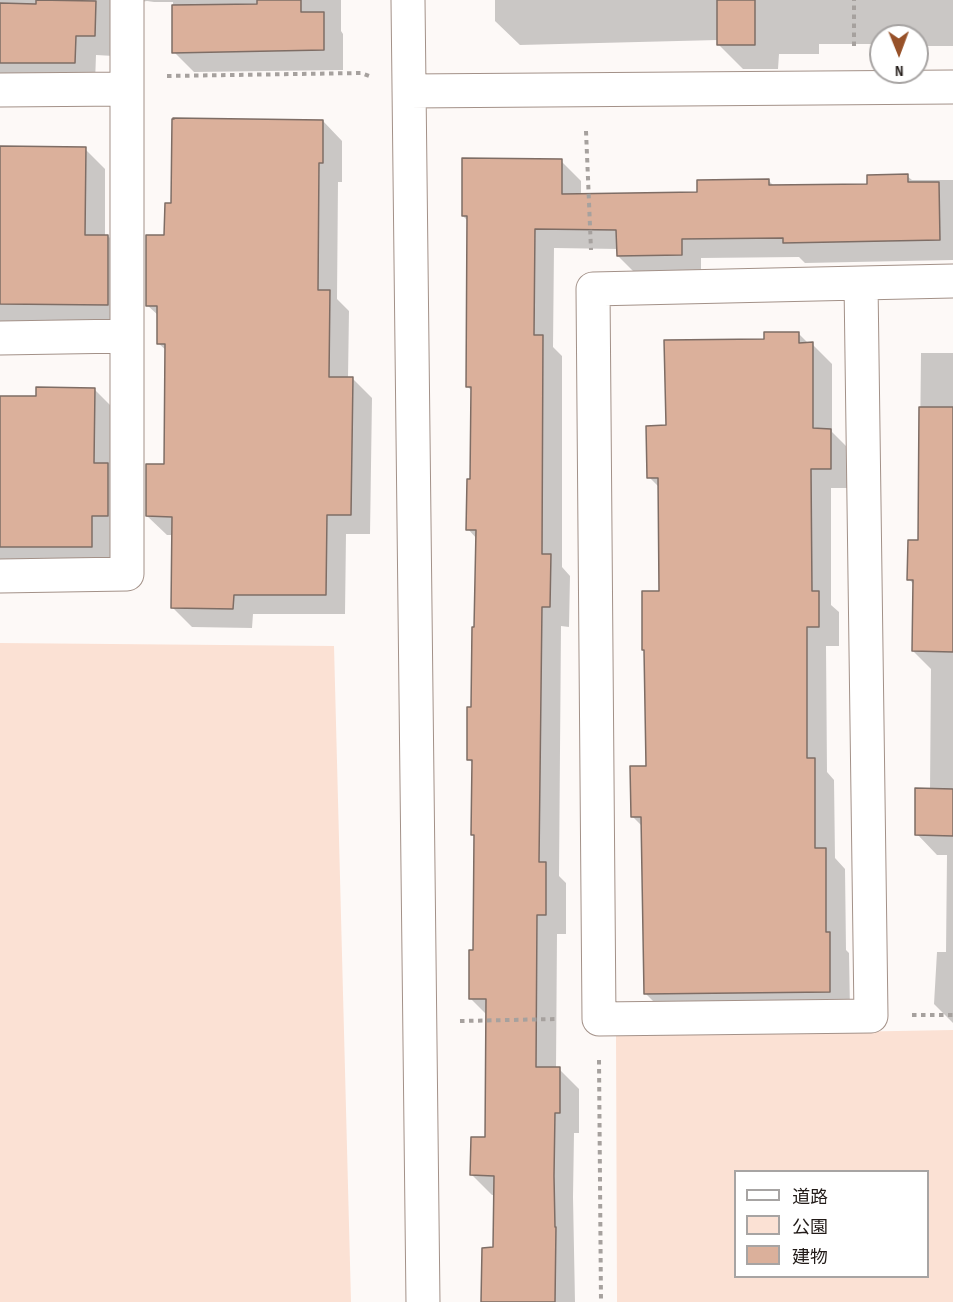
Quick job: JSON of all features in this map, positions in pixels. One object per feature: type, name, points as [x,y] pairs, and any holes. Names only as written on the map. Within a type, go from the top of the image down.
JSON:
[{"type":"street","points":[[0,576],[128,574],[127,0]]},
{"type":"street","points":[[408,0],[423,1302]]},
{"type":"street","points":[[409,91],[953,87]]},
{"type":"street","points":[[0,90],[127,89]]},
{"type":"street","points":[[861,283],[871,1016],[599,1019],[593,289],[861,283],[953,281]]},
{"type":"street","points":[[0,338],[127,336]]},
{"type":"path","points":[[854,0],[854,46]]},
{"type":"path","points":[[127,89],[164,76],[361,73],[409,91]]},
{"type":"path","points":[[586,125],[593,289]]},
{"type":"path","points":[[457,1021],[599,1019],[601,1302]]},
{"type":"green space","points":[[0,643],[334,646],[351,1302],[0,1302]]},
{"type":"green space","points":[[953,1030],[953,1302],[617,1302],[616,1036]]},
{"type":"building","points":[[36,0],[96,1],[95,36],[76,36],[75,63],[0,63],[0,3],[36,4]]},
{"type":"building","points":[[257,0],[301,0],[301,12],[324,12],[324,50],[172,53],[172,5],[257,4]]},
{"type":"building","points":[[717,0],[755,0],[755,45],[717,45]]},
{"type":"building","points":[[173,118],[323,120],[323,163],[319,163],[318,290],[330,290],[329,377],[353,377],[351,515],[327,515],[326,595],[234,595],[233,609],[171,608],[172,517],[146,516],[146,464],[164,464],[165,344],[157,344],[157,306],[146,306],[146,235],[164,235],[165,203],[171,203]]},
{"type":"building","points":[[0,146],[86,147],[85,235],[108,235],[108,305],[0,304]]},
{"type":"building","points":[[462,158],[562,159],[562,194],[697,192],[697,180],[769,179],[769,185],[867,184],[867,175],[908,174],[908,182],[939,182],[940,240],[783,243],[783,238],[682,239],[682,255],[617,256],[616,230],[535,229],[534,335],[543,335],[542,554],[551,554],[550,607],[542,607],[539,862],[546,862],[546,915],[537,915],[536,1067],[560,1067],[560,1113],[555,1113],[555,1302],[481,1302],[482,1248],[493,1247],[494,1176],[470,1175],[471,1137],[485,1137],[486,999],[469,999],[469,950],[473,950],[474,835],[471,835],[472,760],[467,760],[467,707],[471,707],[476,530],[466,530],[467,479],[470,479],[471,387],[466,387],[467,216],[462,216]]},
{"type":"building","points":[[764,332],[799,332],[799,343],[813,342],[813,428],[831,429],[831,469],[811,469],[812,591],[819,591],[819,627],[807,627],[807,758],[815,758],[815,848],[826,848],[826,932],[830,932],[830,992],[644,994],[641,817],[631,817],[630,766],[646,766],[642,591],[659,591],[658,478],[647,478],[646,426],[666,425],[664,340],[764,339]]},
{"type":"building","points":[[36,387],[95,388],[94,463],[108,463],[108,516],[92,516],[92,547],[0,547],[0,396],[36,396]]},
{"type":"building","points":[[919,407],[953,407],[953,652],[912,651],[913,580],[907,580],[908,540],[918,540]]},
{"type":"building","points":[[915,788],[953,789],[953,836],[915,835]]}]
